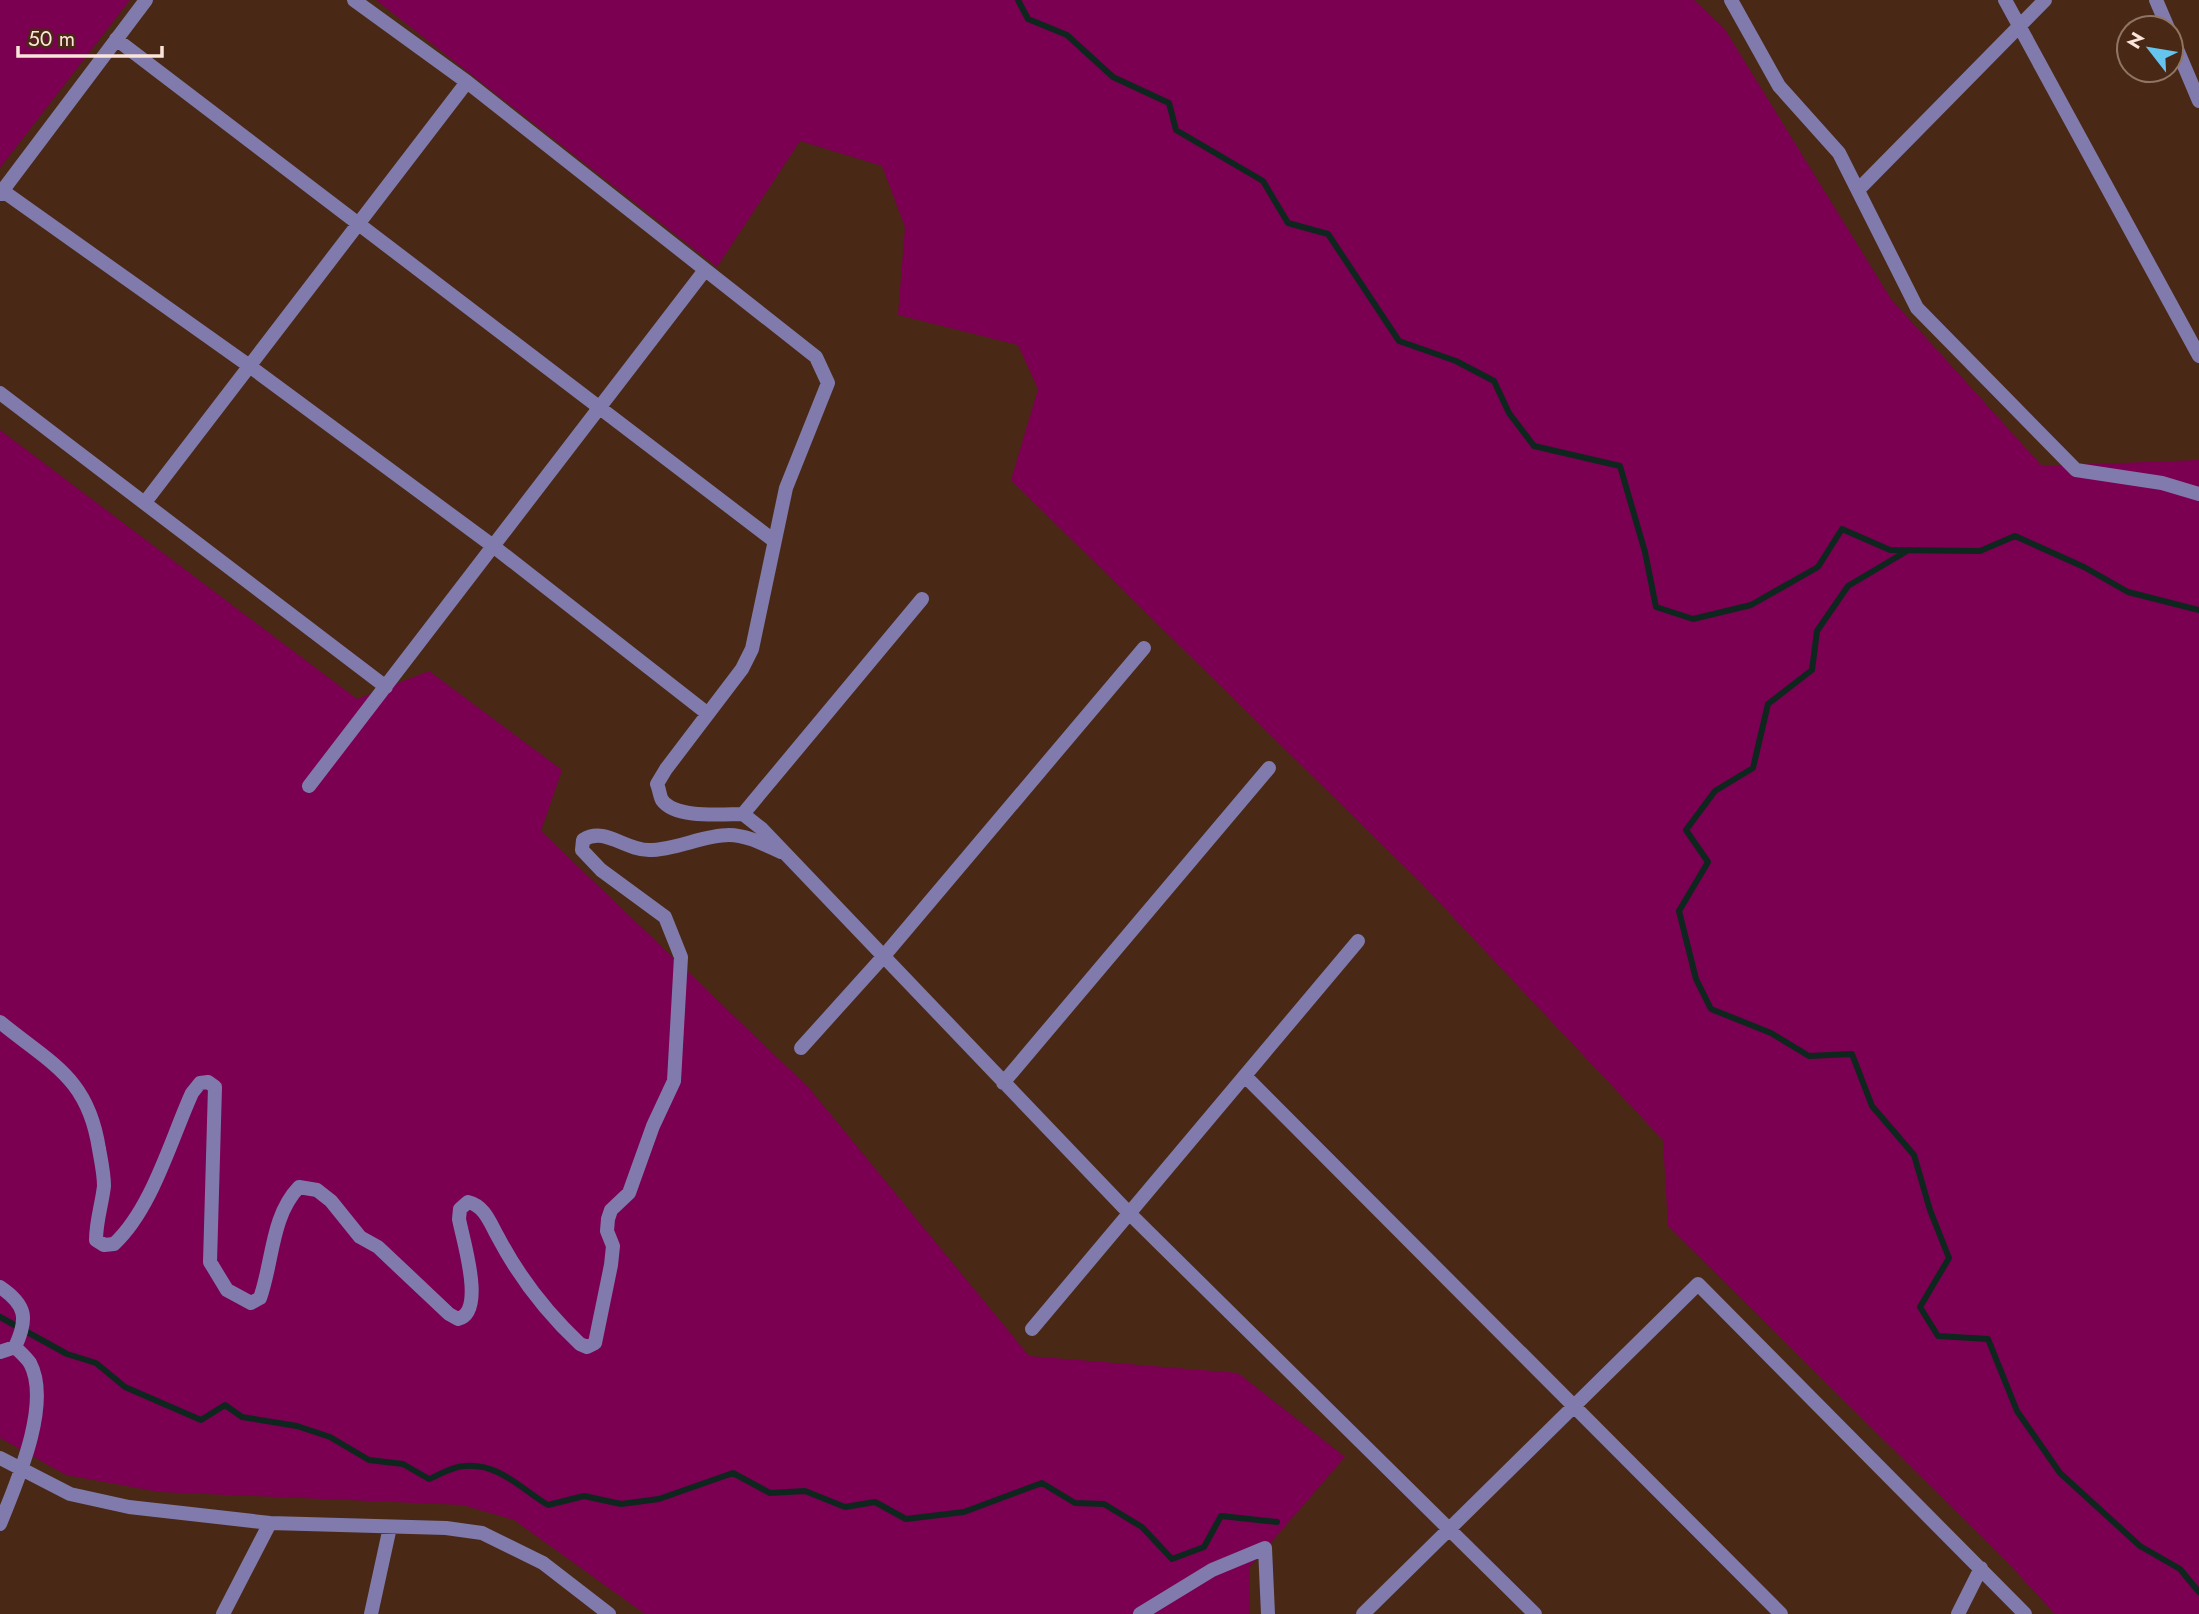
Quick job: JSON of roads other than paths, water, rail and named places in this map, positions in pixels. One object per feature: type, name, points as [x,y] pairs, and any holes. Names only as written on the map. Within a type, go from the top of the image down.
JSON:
[{"type":"street","points":[[146,0],[1,191],[248,365],[493,546],[708,714]]},
{"type":"street","points":[[354,0],[467,82],[816,358],[828,383],[786,488],[752,649],[742,669],[657,784],[662,801],[675,810],[692,814],[743,814],[762,829],[781,852],[1129,1213],[1535,1614]]},
{"type":"street","points":[[2005,0],[2199,356]]},
{"type":"street","points":[[1858,190],[2045,0]]},
{"type":"street","points":[[1732,1],[1779,86],[1839,153],[1917,308],[2076,470],[2162,483],[2199,494]]},
{"type":"street","points":[[116,39],[773,540]]},
{"type":"street","points":[[2185,68],[2199,101]]},
{"type":"street","points":[[146,501],[467,82]]},
{"type":"street","points":[[309,786],[705,270]]},
{"type":"street","points":[[0,393],[146,501],[386,687]]},
{"type":"street","points":[[743,814],[922,598]]},
{"type":"street","points":[[802,1048],[883,957],[1144,648]]},
{"type":"street","points":[[1003,1083],[1269,768]]},
{"type":"street","points":[[0,1022],[71,1077],[85,1098],[95,1126],[103,1174],[96,1240],[104,1245],[114,1244],[131,1225],[158,1175],[192,1093],[200,1083],[208,1082],[215,1087],[210,1262],[227,1290],[251,1303],[260,1298],[283,1213],[291,1195],[299,1187],[307,1186],[331,1201],[360,1237],[378,1247],[449,1314],[458,1319],[464,1317],[472,1307],[472,1293],[458,1219],[460,1209],[468,1202],[478,1204],[487,1216],[508,1257],[546,1308],[580,1344],[587,1347],[595,1343],[611,1265],[613,1246],[607,1231],[608,1219],[611,1210],[629,1194],[653,1126],[674,1080],[681,957],[665,917],[601,870],[582,850],[583,840],[593,834],[603,834],[632,849],[651,850],[729,835],[781,852]]},
{"type":"street","points":[[1032,1329],[1358,941]]},
{"type":"street","points":[[1245,1076],[1782,1614]]},
{"type":"street","points":[[1363,1614],[1698,1284],[2025,1614]]},
{"type":"street","points":[[0,1287],[20,1304],[25,1326],[15,1347],[0,1352]]},
{"type":"street","points":[[0,1524],[34,1426],[37,1385],[29,1362],[15,1347]]},
{"type":"street","points":[[0,1458],[70,1494],[130,1507],[270,1523],[446,1528],[482,1533],[543,1563],[609,1614]]},
{"type":"street","points":[[223,1614],[270,1523]]},
{"type":"street","points":[[371,1614],[390,1527]]},
{"type":"street","points":[[1140,1614],[1212,1570],[1265,1548],[1268,1614]]},
{"type":"street","points":[[1958,1614],[1981,1568]]},
{"type":"waterway","points":[[1018,0],[1028,19],[1067,35],[1113,77],[1169,103],[1176,130],[1263,181],[1288,223],[1328,234],[1399,341],[1456,361],[1494,381],[1509,413],[1534,446],[1620,466],[1645,552],[1656,607],[1693,619],[1751,605],[1818,567],[1842,529],[1890,550],[1980,551],[2015,536],[2084,567],[2128,592],[2199,610]]},
{"type":"waterway","points":[[1907,551],[1848,586],[1817,631],[1812,670],[1768,704],[1753,768],[1715,791],[1686,830],[1708,862],[1679,911],[1696,979],[1711,1009],[1771,1033],[1809,1056],[1852,1054],[1872,1106],[1914,1155],[1930,1210],[1949,1258],[1920,1307],[1938,1336],[1988,1339],[2017,1411],[2060,1473],[2140,1546],[2180,1569],[2199,1592]]},
{"type":"waterway","points":[[0,1317],[67,1354],[96,1363],[125,1387],[201,1420],[225,1405],[242,1417],[297,1426],[330,1437],[369,1460],[403,1464],[429,1479],[460,1466],[477,1466],[509,1478],[548,1505],[584,1496],[621,1504],[659,1499],[733,1473],[770,1493],[805,1491],[845,1507],[875,1502],[906,1519],[964,1512],[1042,1483],[1075,1503],[1104,1504],[1142,1527],[1172,1559],[1204,1547],[1221,1516],[1277,1522]]}]
